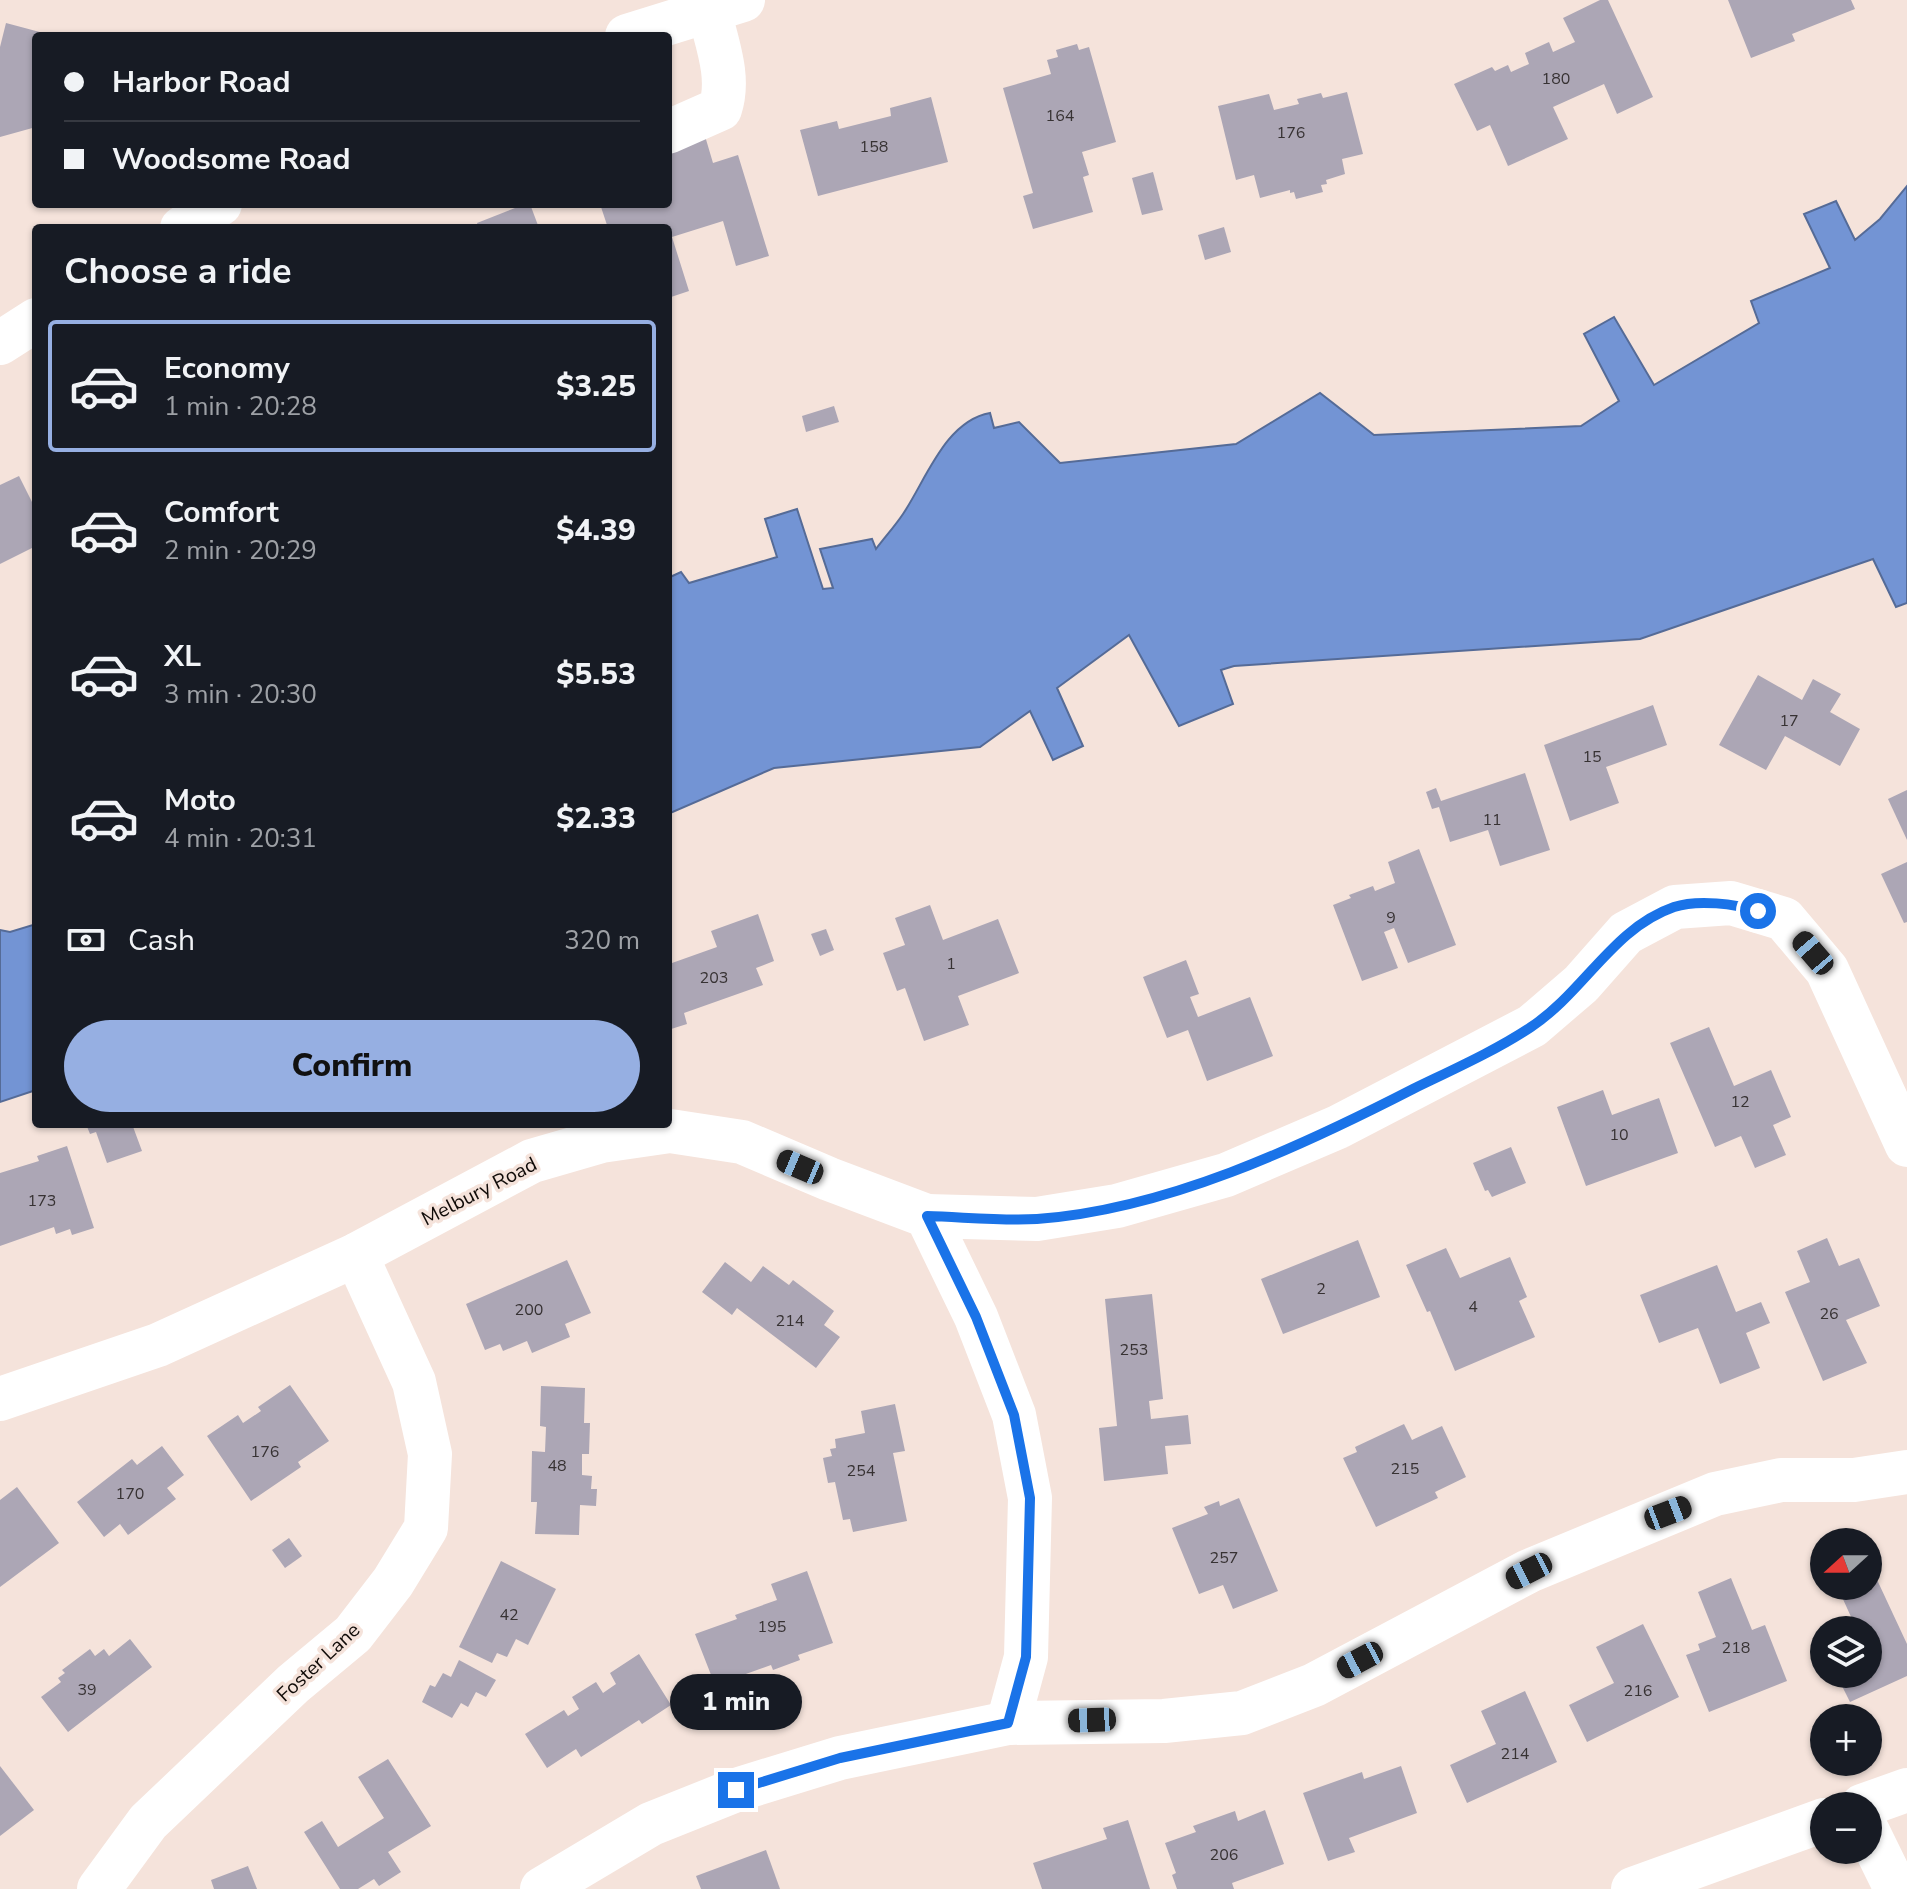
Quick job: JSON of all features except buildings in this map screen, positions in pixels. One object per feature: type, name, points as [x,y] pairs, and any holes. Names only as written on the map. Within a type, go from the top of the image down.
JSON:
[{"type":"street","points":[[640,32],[726,5],[725,94],[720,109],[672,130]]},
{"type":"street","points":[[188,224],[214,208]]},
{"type":"street","points":[[0,343],[32,323]]},
{"type":"street","name":"Melbury Road","points":[[0,1399],[158,1345],[356,1255],[532,1161],[601,1141],[670,1131],[742,1142],[927,1216],[1037,1219],[1117,1206],[1226,1175],[1338,1127],[1532,1026],[1581,984],[1626,933],[1675,907],[1731,903],[1784,919],[1827,970],[1907,1145]]},
{"type":"street","points":[[927,1216],[976,1317],[1014,1415],[1030,1498],[1026,1657],[1008,1723]]},
{"type":"street","name":"Foster Lane","points":[[99,1889],[148,1822],[293,1684],[353,1634],[393,1582],[426,1528],[430,1454],[414,1382],[356,1255]]},
{"type":"street","points":[[542,1889],[651,1824],[736,1790],[840,1758],[1008,1723],[1164,1721],[1242,1713],[1314,1685],[1529,1571],[1715,1494],[1781,1480],[1854,1480],[1907,1472]]},
{"type":"street","points":[[1882,1799],[1907,1790]]},
{"type":"street","points":[[1633,1889],[1810,1825]]},
{"type":"street","points":[[1882,1860],[1896,1889]]},
{"type":"water","points":[[1907,186],[1907,603],[1896,607],[1873,559],[1640,639],[1234,666],[1221,670],[1233,704],[1179,726],[1129,635],[1057,688],[1083,746],[1053,760],[1030,711],[980,747],[774,768],[672,812],[672,576],[681,572],[689,583],[777,557],[765,519],[797,509],[823,589],[833,588],[820,549],[872,539],[876,549],[903,514],[949,440],[974,418],[990,413],[994,428],[1019,422],[1060,463],[1236,444],[1320,393],[1374,435],[1581,426],[1619,401],[1584,334],[1614,317],[1654,385],[1759,323],[1751,301],[1830,268],[1804,214],[1836,201],[1855,240],[1880,219]]},
{"type":"water","points":[[32,925],[32,1091],[0,1102],[0,930],[10,932]]},
{"type":"route","points":[[736,1790],[840,1758],[1008,1723],[1026,1657],[1030,1498],[1014,1415],[976,1317],[927,1216],[1037,1219],[1117,1206],[1226,1175],[1338,1127],[1532,1026],[1581,984],[1626,933],[1675,907],[1731,903],[1758,911]]}]
